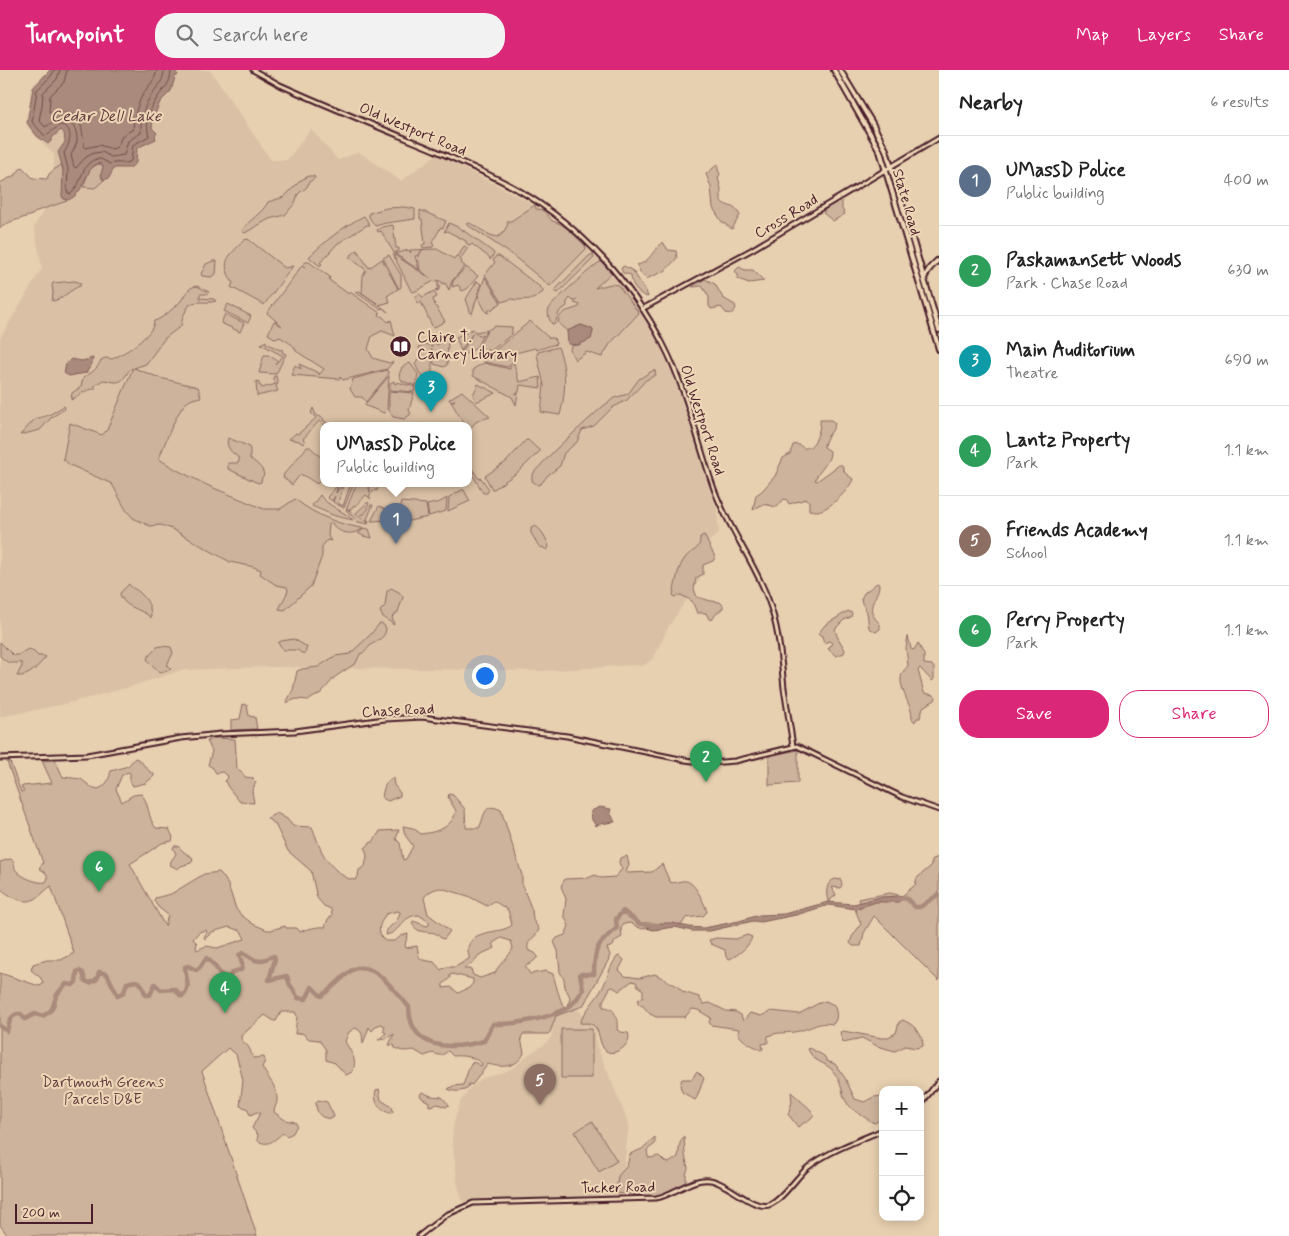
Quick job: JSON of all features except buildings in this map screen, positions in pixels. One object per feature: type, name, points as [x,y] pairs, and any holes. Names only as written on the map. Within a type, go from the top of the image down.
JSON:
[{"type":"main road","name":"Old Westport Road","points":[[252,70],[280,85],[468,164],[521,192],[560,218],[587,242],[617,274],[642,308],[657,333],[677,374],[716,493],[727,520],[763,586],[770,604],[780,645],[793,746]]},
{"type":"main road","name":"State Road","points":[[834,70],[875,140],[887,170],[939,350]]},
{"type":"main road","name":"State Road","points":[[840,70],[880,137],[891,166],[939,330]]},
{"type":"main road","name":"Cross Road","points":[[642,308],[760,245],[939,138]]},
{"type":"main road","points":[[924,278],[937,261]]},
{"type":"main road","name":"Chase Road","points":[[0,758],[87,755],[198,736],[295,731],[383,719],[422,717],[567,736],[685,760],[709,763],[735,761],[793,746]]},
{"type":"main road","points":[[793,746],[802,747],[902,797],[939,810]]},
{"type":"main road","points":[[924,1101],[939,1081]]},
{"type":"main road","name":"Tucker Road","points":[[418,1236],[446,1215],[473,1203],[656,1198],[670,1195],[702,1180],[715,1181],[756,1204],[767,1206],[775,1201],[802,1173],[814,1164],[848,1145],[881,1131]]},
{"type":"shaded area","points":[[49,70],[210,70],[271,160],[287,160],[311,129],[338,160],[359,152],[401,181],[437,154],[533,204],[582,242],[608,268],[643,313],[657,336],[681,393],[717,510],[719,533],[705,545],[704,566],[699,581],[669,626],[653,659],[643,666],[543,671],[272,667],[182,670],[130,687],[65,704],[0,717],[0,338],[42,268],[34,227],[53,195],[54,155],[28,128],[26,116],[30,104],[30,92],[34,84]]},
{"type":"shaded area","points":[[576,1007],[593,1026],[596,1033],[597,1046],[629,1124],[621,1195],[586,1199],[474,1200],[463,1202],[458,1187],[452,1139],[453,1126],[460,1102],[469,1089],[483,1078],[516,1066],[529,1054],[545,1044],[551,1037],[552,1022],[556,1013]]},
{"type":"green space","points":[[61,164],[64,174],[63,198],[67,201],[37,211],[32,215],[10,222],[0,228],[0,183],[15,175],[22,167],[33,178],[47,179],[49,174]]},
{"type":"green space","points":[[98,164],[104,167],[101,174],[104,180],[95,188],[83,187],[90,169]]},
{"type":"green space","points":[[718,164],[721,201],[735,209],[740,215],[732,229],[722,222],[713,208],[711,187],[706,174]]},
{"type":"green space","points":[[314,176],[315,178],[298,194],[295,203],[285,215],[269,219],[245,233],[242,231],[268,202],[284,197],[301,180]]},
{"type":"green space","points":[[840,200],[842,201],[842,209],[845,214],[833,221],[823,213],[828,206]]},
{"type":"green space","points":[[535,205],[536,209],[544,211],[552,221],[561,224],[570,231],[585,245],[586,249],[550,286],[511,254],[466,224],[470,223],[490,235],[498,237],[503,233],[508,224],[507,221],[511,221]]},
{"type":"green space","points":[[404,207],[415,209],[415,219],[375,226],[369,217],[369,213],[387,208]]},
{"type":"green space","points":[[420,210],[446,221],[432,243],[433,247],[423,248],[422,245],[425,244]]},
{"type":"green space","points":[[364,216],[370,225],[337,244],[320,263],[322,264],[320,266],[309,257],[335,234]]},
{"type":"green space","points":[[449,223],[460,228],[493,252],[494,254],[490,260],[472,244],[470,246],[466,241],[447,231],[444,232]]},
{"type":"green space","points":[[393,225],[396,248],[399,248],[399,251],[394,253],[381,231],[378,232],[377,230]]},
{"type":"green space","points":[[248,239],[285,268],[293,266],[264,305],[231,287],[233,283],[226,264],[230,255],[244,240]]},
{"type":"green space","points":[[663,242],[668,250],[676,251],[677,258],[665,271],[646,279],[641,274],[637,265],[645,262]]},
{"type":"green space","points":[[464,246],[468,248],[460,259],[461,263],[465,266],[452,281],[449,290],[445,283],[443,284],[437,280],[440,286],[438,291],[435,290],[438,289],[438,284],[434,281],[414,292],[411,291],[393,254],[430,278],[420,270],[418,257],[422,250],[419,255],[415,256],[419,270],[395,254],[408,250],[411,253],[410,250],[437,249],[454,259],[456,256],[458,257]]},
{"type":"green space","points":[[357,250],[369,268],[382,259],[398,289],[387,296],[390,302],[379,305],[383,308],[380,309],[355,292],[359,291],[378,304],[362,293],[363,276],[366,270],[349,257]]},
{"type":"green space","points":[[593,254],[594,258],[558,293],[554,291],[589,256]]},
{"type":"green space","points":[[389,255],[401,275],[401,287],[399,289],[383,258]]},
{"type":"green space","points":[[496,256],[499,256],[540,287],[543,292],[533,299],[511,299],[502,302],[485,275],[495,262],[493,260]]},
{"type":"green space","points":[[217,261],[216,274],[211,277],[202,276],[201,274],[206,264]]},
{"type":"green space","points":[[309,262],[330,277],[329,280],[349,294],[350,292],[380,313],[379,315],[388,322],[391,320],[395,336],[382,331],[372,336],[368,349],[373,358],[389,363],[393,362],[387,369],[343,380],[340,377],[340,379],[291,375],[295,365],[301,369],[299,364],[319,373],[319,375],[324,369],[296,351],[290,343],[280,337],[276,339],[268,334],[274,321],[282,326],[267,313],[302,265],[305,267],[303,264]]},
{"type":"green space","points":[[600,262],[611,273],[595,288],[611,284],[618,285],[639,313],[610,344],[602,357],[587,352],[575,360],[570,350],[571,346],[591,339],[593,331],[581,325],[567,331],[558,323],[563,313],[579,307],[580,305],[574,303],[577,299],[573,301],[570,298],[567,306],[559,312],[555,324],[552,324],[548,311],[565,292]]},
{"type":"green space","points":[[624,266],[633,271],[648,297],[636,289],[631,275],[623,273],[621,268]]},
{"type":"green space","points":[[466,267],[478,276],[467,289],[462,291],[458,285],[452,287],[453,281]]},
{"type":"green space","points":[[739,267],[745,270],[753,270],[764,281],[749,283],[738,279],[735,271]]},
{"type":"green space","points":[[485,277],[501,303],[493,308],[492,311],[491,309],[488,311],[489,313],[486,312],[478,297]]},
{"type":"green space","points":[[705,279],[715,284],[723,298],[735,305],[736,308],[732,314],[726,313],[721,307],[711,309],[709,297],[702,286],[692,287]]},
{"type":"green space","points":[[75,281],[81,283],[80,286],[52,301],[53,283]]},
{"type":"green space","points":[[477,281],[481,284],[471,314],[466,299]]},
{"type":"green space","points":[[197,286],[209,292],[207,294],[200,294],[200,298],[214,299],[216,301],[190,304],[183,316],[181,326],[165,338],[146,364],[134,368],[160,378],[198,387],[201,397],[184,405],[170,431],[159,459],[209,486],[264,509],[280,509],[295,499],[330,519],[369,529],[372,538],[358,533],[364,529],[354,533],[346,533],[338,530],[332,523],[329,524],[328,536],[331,541],[327,540],[322,547],[322,556],[311,586],[285,610],[279,609],[288,591],[287,587],[276,585],[260,574],[261,570],[230,562],[172,529],[161,525],[150,526],[133,518],[126,510],[112,484],[70,465],[63,459],[70,423],[102,435],[107,430],[133,368],[121,381],[103,380],[95,385],[95,389],[86,391],[71,400],[72,393],[81,387],[83,378],[96,369],[101,360],[105,358],[112,359],[138,343],[149,332],[154,321],[169,312],[180,302],[190,288]]},
{"type":"green space","points":[[434,291],[437,297],[433,299],[435,305],[445,321],[433,328],[421,302],[418,304],[415,297],[419,294],[423,297]]},
{"type":"green space","points":[[228,304],[251,316],[248,323],[224,311]]},
{"type":"green space","points":[[225,314],[244,323],[240,332],[221,323]]},
{"type":"green space","points":[[530,321],[549,338],[554,338],[556,344],[512,354],[513,361],[508,367],[484,362],[485,359]]},
{"type":"green space","points":[[494,326],[512,327],[512,334],[491,351],[478,348],[488,330]]},
{"type":"green space","points":[[473,329],[475,332],[487,330],[483,336],[474,333],[482,337],[476,348],[463,354],[462,352],[473,333],[461,351],[456,337]]},
{"type":"green space","points":[[448,339],[447,365],[444,367],[434,364],[432,349],[432,383],[429,385],[415,364],[421,354],[419,347],[426,344],[432,347],[432,344],[436,343],[437,345]]},
{"type":"green space","points":[[266,341],[266,343],[280,350],[282,349],[283,353],[286,354],[276,374],[259,373],[264,355],[268,355],[278,361],[283,356],[261,344]]},
{"type":"green space","points":[[558,347],[565,381],[560,415],[541,412],[544,385],[537,355],[538,352]]},
{"type":"green space","points":[[410,363],[418,374],[416,386],[402,381],[399,375],[402,367]]},
{"type":"green space","points":[[484,363],[510,369],[514,363],[519,382],[540,377],[541,388],[520,385],[519,392],[515,394],[518,393],[516,405],[512,397],[473,376],[473,369]]},
{"type":"green space","points":[[387,370],[389,374],[366,402],[362,397],[355,397],[350,389],[353,379]]},
{"type":"green space","points":[[654,370],[656,375],[646,380],[627,400],[612,408],[594,426],[582,430],[577,442],[564,453],[560,466],[547,476],[541,484],[538,485],[532,481],[535,471],[557,448],[601,408],[614,398],[628,394],[639,379]]},
{"type":"green space","points":[[276,376],[278,391],[257,396],[256,381],[259,382],[262,388],[276,384],[273,379]]},
{"type":"green space","points":[[389,376],[387,410],[384,413],[366,406],[365,404]]},
{"type":"green space","points":[[394,381],[396,384],[397,382],[415,387],[414,392],[390,390],[390,383]]},
{"type":"green space","points":[[478,384],[496,393],[476,402],[473,395]]},
{"type":"green space","points":[[389,391],[414,393],[409,410],[411,414],[404,419],[393,417],[389,410]]},
{"type":"green space","points":[[462,391],[490,417],[478,421],[472,426],[472,422],[463,422],[451,402],[455,400],[450,401],[449,399]]},
{"type":"green space","points":[[64,406],[65,409],[52,417],[40,430],[20,435],[35,419],[49,415]]},
{"type":"green space","points":[[313,408],[316,415],[323,418],[326,422],[319,421],[303,439],[305,441],[303,444],[289,439],[296,433],[298,434],[316,418],[311,413]]},
{"type":"green space","points":[[820,420],[831,420],[835,423],[824,447],[830,451],[829,459],[815,480],[817,481],[839,465],[842,465],[845,473],[853,479],[851,483],[838,499],[822,510],[809,510],[809,501],[806,499],[789,504],[784,499],[777,507],[763,504],[753,510],[756,495],[775,476],[783,458],[790,454],[793,445],[797,444],[808,448],[814,442]]},
{"type":"green space","points":[[228,438],[248,446],[250,449],[250,459],[263,472],[264,475],[261,482],[258,483],[228,469],[228,463],[237,463],[239,458],[228,447]]},
{"type":"green space","points":[[526,440],[540,451],[518,472],[492,489],[485,476],[506,462]]},
{"type":"green space","points":[[307,447],[310,447],[320,456],[320,480],[317,484],[300,475],[292,485],[283,477]]},
{"type":"green space","points":[[472,469],[489,489],[487,493],[483,493],[472,473]]},
{"type":"green space","points":[[336,487],[336,493],[339,488],[343,487],[338,503],[343,506],[350,487],[352,487],[344,508],[333,502],[335,496],[332,501],[327,497]]},
{"type":"green space","points":[[355,487],[369,487],[370,492],[369,487],[378,487],[377,491],[375,490],[369,496],[371,499],[366,495],[357,505],[353,506],[350,510],[347,509],[358,516],[356,513],[368,502],[369,504],[359,517],[361,518],[373,505],[367,519],[369,521],[363,519],[369,522],[368,524],[358,522],[346,510]]},
{"type":"green space","points":[[464,490],[470,501],[448,511],[449,497]]},
{"type":"green space","points":[[320,495],[353,520],[335,516],[312,506]]},
{"type":"green space","points":[[447,498],[446,511],[429,516],[427,505]]},
{"type":"green space","points":[[401,502],[426,504],[428,517],[399,523]]},
{"type":"green space","points":[[379,506],[392,512],[393,520],[371,521]]},
{"type":"green space","points":[[535,526],[546,538],[549,547],[547,550],[542,547],[540,548],[531,533],[531,528]]},
{"type":"green space","points":[[704,535],[715,557],[713,561],[703,565],[703,574],[696,578],[694,589],[697,597],[720,602],[723,605],[723,608],[712,620],[709,619],[706,613],[697,613],[692,601],[681,595],[675,597],[673,595],[682,562],[698,547],[700,537]]},
{"type":"green space","points":[[877,583],[879,588],[872,605],[872,614],[880,624],[880,629],[876,632],[869,628],[867,612],[861,599],[864,593]]},
{"type":"green space","points":[[129,584],[147,601],[150,607],[151,618],[124,602],[120,593]]},
{"type":"green space","points":[[391,588],[399,592],[403,597],[398,612],[392,617],[394,625],[382,616],[380,611],[385,606],[387,591]]},
{"type":"green space","points":[[848,611],[852,613],[851,617],[844,620],[835,629],[845,650],[844,653],[836,656],[828,649],[832,643],[829,641],[824,643],[822,636],[818,634],[825,625]]},
{"type":"green space","points":[[382,623],[386,628],[383,637],[360,654],[356,663],[335,677],[321,693],[309,700],[296,699],[286,703],[293,690],[297,671],[318,667],[335,656],[350,654]]},
{"type":"green space","points":[[908,636],[911,649],[914,650],[918,643],[924,655],[924,664],[932,665],[934,668],[934,679],[932,681],[920,668],[918,670],[924,693],[936,697],[935,700],[923,707],[920,718],[917,718],[915,722],[912,719],[912,713],[901,683],[901,677],[908,665],[906,648]]},
{"type":"green space","points":[[294,639],[307,647],[305,653],[301,653],[298,650],[284,650],[278,643]]},
{"type":"green space","points":[[0,642],[13,655],[18,655],[28,649],[38,656],[46,657],[30,673],[17,676],[22,663],[8,662],[3,659],[0,656]]},
{"type":"green space","points":[[157,647],[171,647],[173,653],[167,665],[171,669],[159,673],[147,658]]},
{"type":"green space","points":[[243,704],[247,705],[249,716],[255,717],[257,729],[231,730],[231,720],[240,719]]},
{"type":"green space","points":[[213,738],[235,739],[237,769],[245,777],[252,778],[256,782],[252,791],[254,803],[240,802],[225,781],[228,778],[227,775],[222,772],[216,773],[208,765],[212,751],[207,741]]},
{"type":"green space","points":[[798,750],[798,783],[769,785],[769,756]]},
{"type":"green space","name":"Dartmouth Greens Parcels D&E","points":[[135,758],[154,776],[146,783],[133,786],[130,781],[130,773],[122,775],[116,789],[122,802],[133,795],[141,794],[146,802],[153,824],[156,828],[169,829],[173,837],[172,841],[162,843],[130,864],[165,926],[168,915],[158,907],[154,901],[155,898],[171,894],[204,874],[219,872],[228,885],[236,909],[253,924],[267,930],[285,926],[286,928],[297,928],[300,932],[312,928],[325,927],[328,919],[332,916],[331,909],[324,906],[317,898],[311,871],[288,851],[275,824],[267,818],[277,813],[287,819],[293,826],[312,827],[327,861],[343,876],[355,880],[358,877],[359,870],[365,866],[367,856],[365,848],[373,842],[380,831],[399,830],[396,839],[400,843],[403,860],[406,859],[413,846],[405,835],[403,826],[413,828],[421,834],[433,832],[447,825],[454,817],[456,811],[448,797],[449,794],[453,795],[465,809],[466,828],[479,828],[484,815],[491,807],[501,810],[522,875],[522,885],[532,910],[533,920],[539,929],[528,943],[528,950],[535,953],[538,957],[525,966],[530,974],[546,971],[553,974],[564,1008],[568,1007],[570,997],[560,972],[558,951],[554,942],[557,938],[565,935],[569,926],[564,915],[566,899],[561,886],[565,879],[588,878],[595,875],[601,878],[615,877],[622,869],[619,863],[620,858],[627,856],[629,865],[626,872],[628,873],[652,872],[662,864],[670,882],[686,881],[693,885],[702,899],[707,912],[703,916],[686,918],[682,924],[652,925],[642,929],[630,923],[624,924],[621,928],[622,937],[615,941],[613,946],[607,948],[610,955],[608,961],[583,1006],[556,1016],[548,1034],[523,1034],[521,1038],[524,1053],[517,1062],[509,1066],[488,1064],[472,1085],[469,1084],[467,1089],[462,1091],[448,1089],[453,1086],[463,1085],[471,1063],[474,1062],[481,1066],[482,1064],[473,1058],[453,1056],[448,1051],[441,1055],[433,1053],[424,1056],[414,1050],[400,1050],[395,1048],[394,1045],[389,1045],[394,1034],[386,1039],[378,1040],[386,1033],[383,1031],[385,1026],[381,1024],[372,1031],[369,1027],[363,1044],[362,1034],[359,1030],[355,1028],[349,1032],[345,1041],[355,1064],[352,1072],[346,1075],[335,1063],[326,1060],[326,1050],[319,1040],[309,1039],[302,1033],[295,1034],[297,1016],[295,1012],[281,1012],[276,1021],[265,1015],[241,1038],[249,1048],[253,1058],[264,1057],[265,1061],[262,1067],[274,1086],[277,1095],[274,1112],[285,1120],[295,1122],[297,1125],[293,1133],[287,1136],[283,1133],[268,1143],[257,1140],[258,1135],[252,1128],[260,1113],[257,1112],[250,1115],[247,1108],[240,1106],[243,1080],[236,1054],[228,1048],[202,1071],[257,1236],[8,1236],[0,1225],[0,973],[39,986],[43,982],[31,970],[33,964],[47,960],[61,960],[74,953],[51,886],[37,898],[30,901],[12,897],[0,888],[0,862],[10,859],[13,860],[17,872],[25,877],[43,882],[46,882],[48,878],[46,873],[39,868],[43,863],[7,762],[10,762],[21,792],[24,791],[21,787],[23,786],[52,783],[42,761],[55,760],[63,777],[81,779],[91,787],[98,789],[106,784],[111,771],[128,766]],"holes":[[[441,888],[468,896],[487,906],[494,901],[508,910],[512,925],[475,937],[468,948],[469,959],[455,967],[446,967],[441,970],[434,962],[423,960],[419,957],[417,946],[406,948],[408,934],[401,936],[395,941],[385,941],[382,938],[380,934],[382,921],[386,914],[397,911],[400,912],[398,918],[387,930],[386,935],[395,931],[408,918],[419,915],[429,922],[429,925],[413,921],[412,923],[416,929],[435,933],[444,939],[450,931],[428,914],[424,898],[434,890]],[[229,927],[241,931],[245,939],[217,948],[206,946],[197,950],[197,943],[193,939],[199,932],[206,930],[205,939],[212,932]],[[501,938],[511,941],[513,948],[495,973],[480,978],[473,975],[471,969],[464,969],[472,964],[479,955],[495,948],[493,943]],[[450,975],[473,979],[473,983],[469,988],[458,993],[451,987],[443,988],[443,984],[450,978]]]},
{"type":"green space","points":[[393,778],[394,785],[400,796],[388,801],[382,798],[383,792],[386,784]]},
{"type":"green space","points":[[174,846],[178,846],[192,857],[191,863],[178,869],[170,865],[176,854]]},
{"type":"green space","points":[[939,857],[939,981],[874,916],[864,933],[861,946],[853,946],[850,943],[861,924],[855,909],[863,905],[858,899],[890,893],[902,896],[915,885],[917,878],[930,867],[933,859]]},
{"type":"green space","points":[[835,879],[841,880],[842,885],[840,888],[832,887],[836,895],[828,902],[828,886]]},
{"type":"green space","points":[[747,935],[752,937],[749,944],[730,959],[726,957],[725,950],[711,944],[709,940],[716,938],[736,939]]},
{"type":"green space","points":[[620,956],[624,960],[619,970],[625,976],[640,978],[655,974],[677,986],[683,992],[699,997],[703,1004],[710,1003],[726,1011],[736,1012],[741,1015],[743,1021],[750,1013],[761,1016],[771,1011],[799,1014],[826,1001],[834,1005],[836,1020],[833,1024],[820,1024],[799,1031],[768,1036],[768,1043],[762,1044],[763,1049],[761,1050],[742,1038],[738,1033],[739,1029],[711,1025],[709,1022],[711,1018],[698,1010],[692,1009],[685,1017],[656,1017],[650,1014],[643,1006],[638,1004],[638,1000],[643,997],[643,990],[636,982],[632,981],[619,991],[613,987],[610,988],[603,1001],[603,1007],[611,1009],[615,1014],[617,1030],[628,1033],[629,1037],[626,1045],[618,1051],[606,1051],[594,1026],[590,1023],[580,1023],[602,989],[614,961]]},
{"type":"green space","points":[[903,1020],[917,1030],[923,1041],[923,1046],[916,1048],[905,1046],[895,1051],[877,1046],[862,1038],[843,1042],[840,1032],[886,1038],[896,1033],[899,1022]]},
{"type":"green space","points":[[561,1029],[592,1029],[592,1078],[561,1078]]},
{"type":"green space","points":[[810,1048],[824,1056],[827,1061],[835,1064],[845,1078],[855,1099],[864,1102],[879,1096],[879,1120],[875,1123],[872,1122],[849,1105],[845,1100],[836,1075],[830,1068],[816,1060],[808,1049]]},
{"type":"green space","points":[[697,1071],[704,1078],[695,1100],[682,1092],[680,1085],[682,1079],[692,1079]]},
{"type":"green space","points":[[379,1089],[381,1100],[392,1107],[392,1113],[384,1111],[378,1106],[375,1094],[376,1090]]},
{"type":"green space","points":[[422,1092],[431,1096],[442,1097],[449,1105],[446,1107],[438,1104],[429,1106],[429,1102],[420,1095]]},
{"type":"green space","points":[[791,1092],[814,1115],[798,1127],[788,1114],[792,1102]]},
{"type":"green space","points":[[318,1100],[327,1102],[334,1116],[333,1118],[323,1117],[318,1113],[316,1103]]},
{"type":"green space","points":[[592,1121],[617,1161],[599,1172],[575,1132]]},
{"type":"green space","points":[[684,1136],[688,1168],[686,1183],[662,1195],[616,1193],[618,1176],[627,1166],[630,1154],[642,1149],[655,1137],[655,1144],[647,1150],[648,1157],[659,1156],[669,1163],[678,1157],[680,1143]]},
{"type":"water","name":"Cedar Dell Lake","points":[[50,70],[174,70],[178,75],[175,77],[171,91],[160,102],[153,119],[152,128],[157,133],[156,139],[137,148],[136,163],[130,168],[114,168],[109,178],[104,180],[101,175],[103,166],[100,163],[95,165],[90,169],[79,192],[68,200],[62,196],[63,169],[58,152],[65,142],[64,133],[61,130],[48,144],[37,136],[27,123],[33,88]]},
{"type":"water","points":[[581,325],[592,329],[591,339],[578,345],[568,344],[567,331]]},
{"type":"water","points":[[93,358],[92,364],[86,373],[69,376],[64,373],[66,364],[71,359],[82,361]]},
{"type":"water","points":[[600,807],[611,809],[610,812],[615,822],[596,826],[592,820],[591,811]]},
{"type":"water","points":[[901,896],[898,902],[876,902],[855,909],[829,905],[796,915],[761,922],[753,921],[710,931],[692,931],[675,927],[653,930],[647,928],[660,923],[672,923],[704,928],[759,915],[784,914],[828,902],[854,904],[880,897]]},
{"type":"waterway","points":[[896,899],[906,898],[915,907],[920,907],[939,894]]},
{"type":"waterway","points":[[0,1026],[7,1031],[12,1017],[17,1014],[21,1014],[25,1019],[35,1014],[43,1016],[51,1010],[57,995],[66,984],[73,985],[76,982],[77,972],[80,971],[83,973],[85,981],[90,983],[97,979],[99,972],[107,974],[118,996],[124,992],[127,983],[136,981],[140,983],[146,995],[150,995],[155,984],[161,990],[175,989],[183,996],[188,985],[185,967],[188,966],[196,970],[206,958],[228,980],[232,973],[241,970],[242,964],[239,955],[243,953],[260,961],[274,956],[275,959],[269,980],[287,976],[298,998],[306,999],[312,987],[321,996],[354,969],[370,970],[384,980],[409,1007],[411,1021],[417,1032],[424,1039],[434,1044],[458,1046],[484,1041],[493,1024],[522,1022],[543,1017],[563,1010],[572,1004],[583,990],[580,974],[594,974],[598,947],[617,928],[616,919],[623,911],[640,924],[658,925]]},
{"type":"place","name":"Claire T. Carney Library","points":[[401,346]]},
{"type":"place","name":"Main Auditorium","points":[[431,412]]},
{"type":"place","name":"UMassD Police","points":[[396,544]]},
{"type":"place","name":"Paskamansett Woods","points":[[706,782]]},
{"type":"place","name":"Perry Property","points":[[99,892]]},
{"type":"place","name":"Lantz Property","points":[[225,1013]]},
{"type":"place","name":"Friends Academy","points":[[540,1105]]}]
